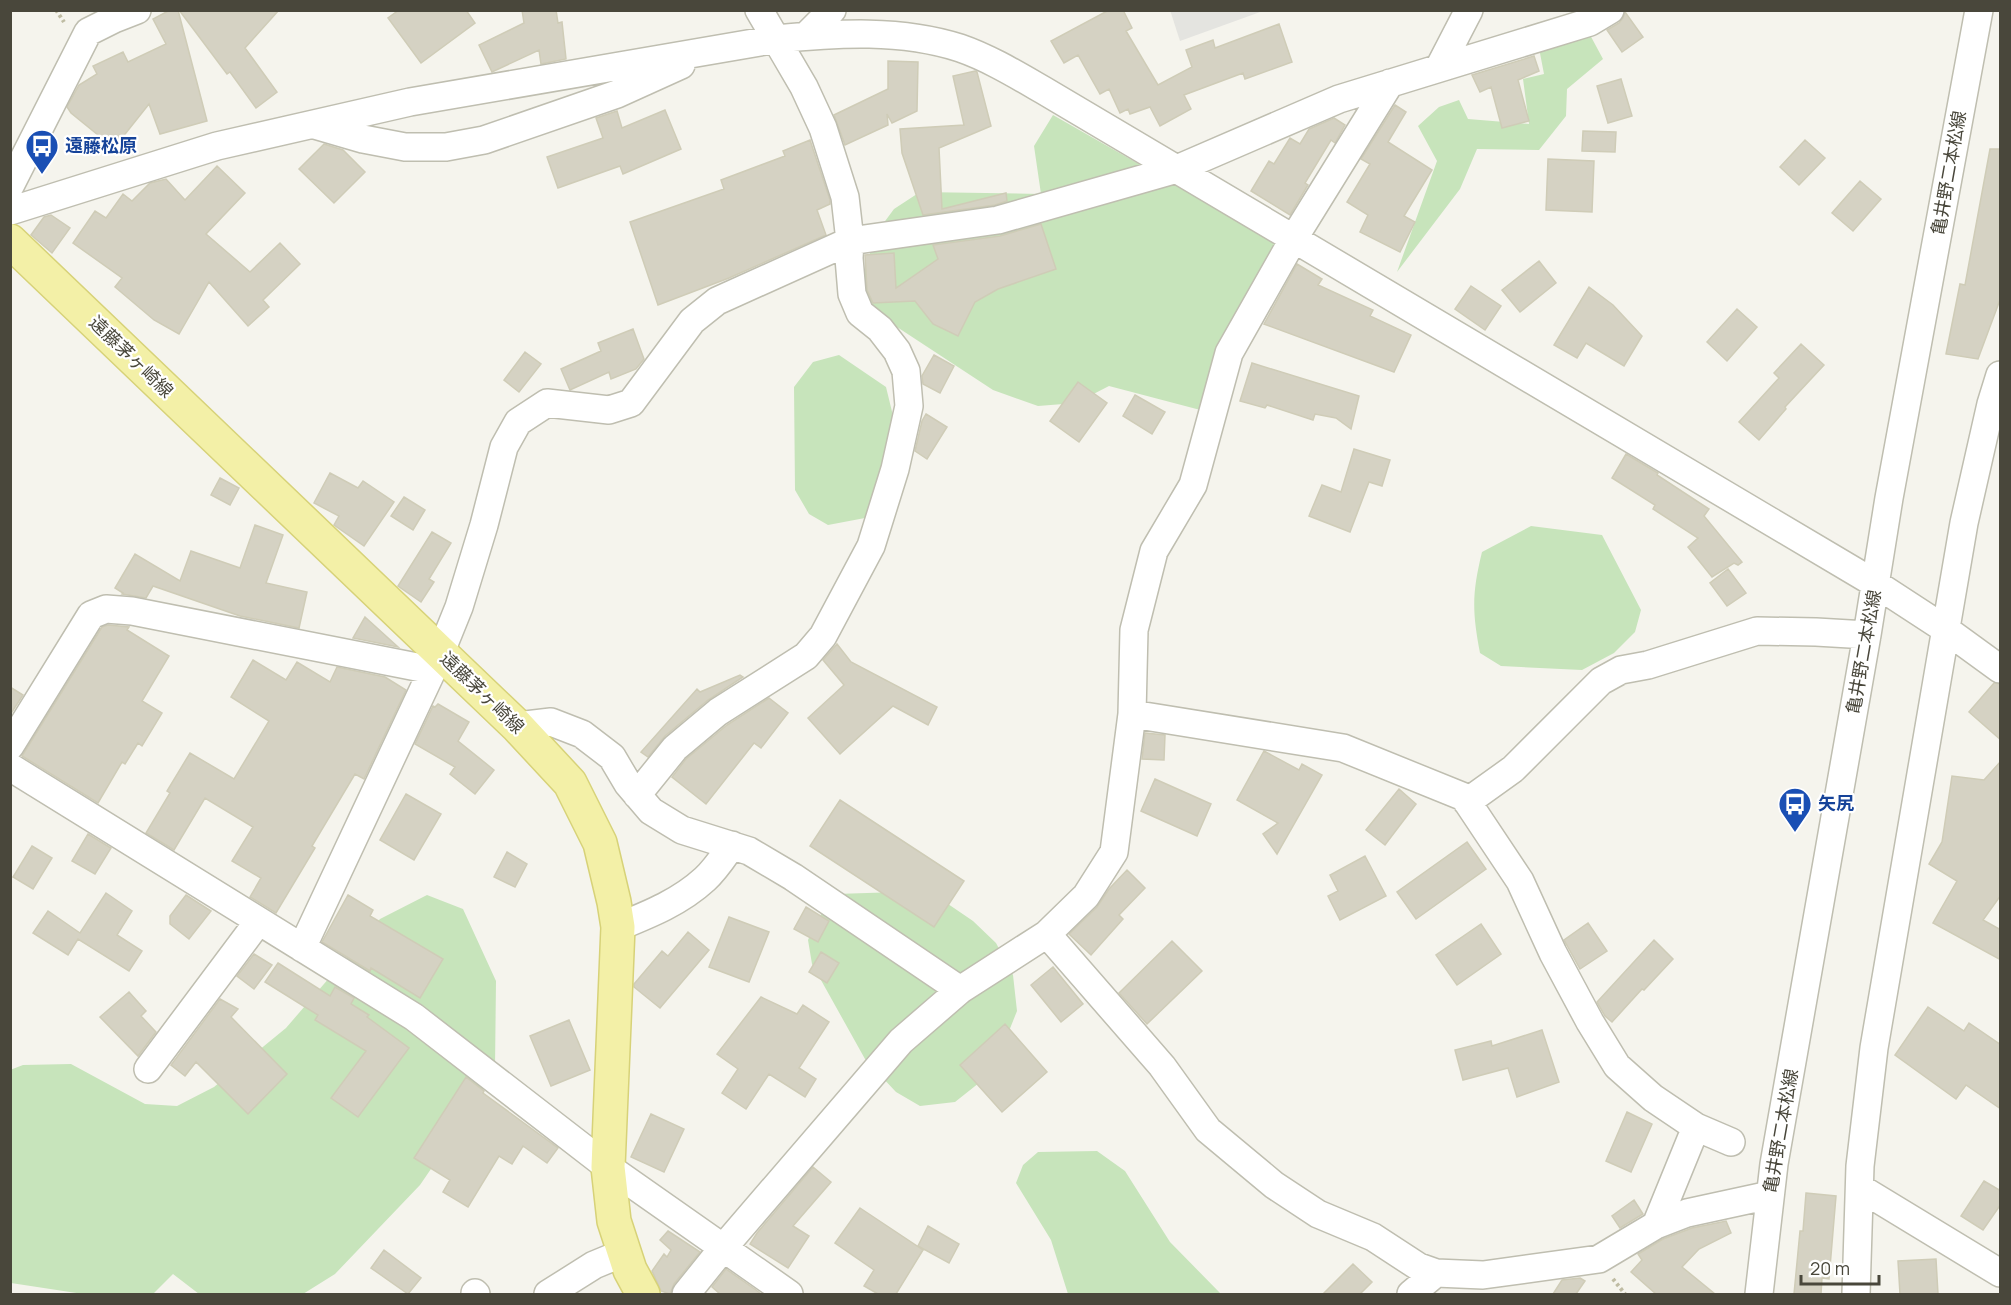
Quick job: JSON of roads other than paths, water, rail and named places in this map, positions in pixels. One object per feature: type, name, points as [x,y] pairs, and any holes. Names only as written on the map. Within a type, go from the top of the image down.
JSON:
[{"type":"main road","name":"遠藤茅ヶ崎線","points":[[10,241],[436,662],[517,726],[570,783],[600,843],[618,927],[608,1167],[614,1221],[623,1253],[643,1294]]},
{"type":"street","points":[[10,186],[88,32],[137,10]]},
{"type":"street","points":[[637,795],[675,748],[718,712],[806,656],[823,636],[871,546],[895,470],[909,406],[906,371],[897,351],[880,329],[860,313],[852,294],[850,241],[845,198],[823,128],[804,87],[759,10]]},
{"type":"street","points":[[806,36],[831,10]]},
{"type":"street","points":[[1439,68],[1469,10]]},
{"type":"street","points":[[302,948],[436,662],[459,607],[484,525],[504,447],[518,422],[547,403],[609,410],[631,403],[692,321],[717,301],[850,241],[998,220],[1177,169],[1339,99],[1590,22],[1610,10]]},
{"type":"street","name":"亀井野二本松線","points":[[1759,1294],[1770,1195],[1889,498],[1979,10]]},
{"type":"street","points":[[10,211],[217,146],[410,102],[777,39],[834,33],[920,38],[962,49],[1043,90],[1876,584],[2001,669]]},
{"type":"street","points":[[313,124],[363,139],[405,147],[446,147],[475,142],[617,94],[715,49]]},
{"type":"street","points":[[686,1294],[901,1041],[960,990],[1047,934],[1086,896],[1114,852],[1132,714],[1134,630],[1154,551],[1193,485],[1229,353],[1294,238],[1390,83]]},
{"type":"street","points":[[1856,1294],[1860,1166],[1874,1048],[1964,523],[1996,406],[2001,375]]},
{"type":"street","points":[[10,746],[91,615],[106,609],[132,611],[436,662]]},
{"type":"street","points":[[1467,802],[1514,769],[1601,681],[1621,670],[1648,665],[1757,631],[1867,635]]},
{"type":"street","points":[[1132,714],[1344,748],[1464,797],[1520,881],[1553,953],[1590,1022],[1617,1066],[1653,1098],[1696,1127],[1731,1142]]},
{"type":"street","points":[[517,726],[551,722],[582,734],[612,757],[637,795],[651,811],[682,830],[749,850],[793,877],[960,990]]},
{"type":"street","points":[[10,767],[414,1017],[608,1167],[789,1294]]},
{"type":"street","points":[[618,927],[662,909],[688,893],[707,877],[732,845]]},
{"type":"street","points":[[148,1069],[258,922]]},
{"type":"street","points":[[1047,934],[1162,1066],[1208,1130],[1274,1185],[1318,1214],[1373,1237],[1419,1267],[1436,1273],[1483,1275],[1599,1259],[1656,1225],[1687,1213],[1770,1195]]},
{"type":"street","points":[[1656,1225],[1696,1127]]},
{"type":"street","points":[[1860,1188],[2001,1273]]},
{"type":"street","points":[[548,1294],[594,1265],[623,1253]]},
{"type":"street","points":[[1411,1294],[1436,1273]]},
{"type":"place","name":"遠藤松原","points":[[42,175]]},
{"type":"place","name":"矢尻","points":[[1795,833]]}]
